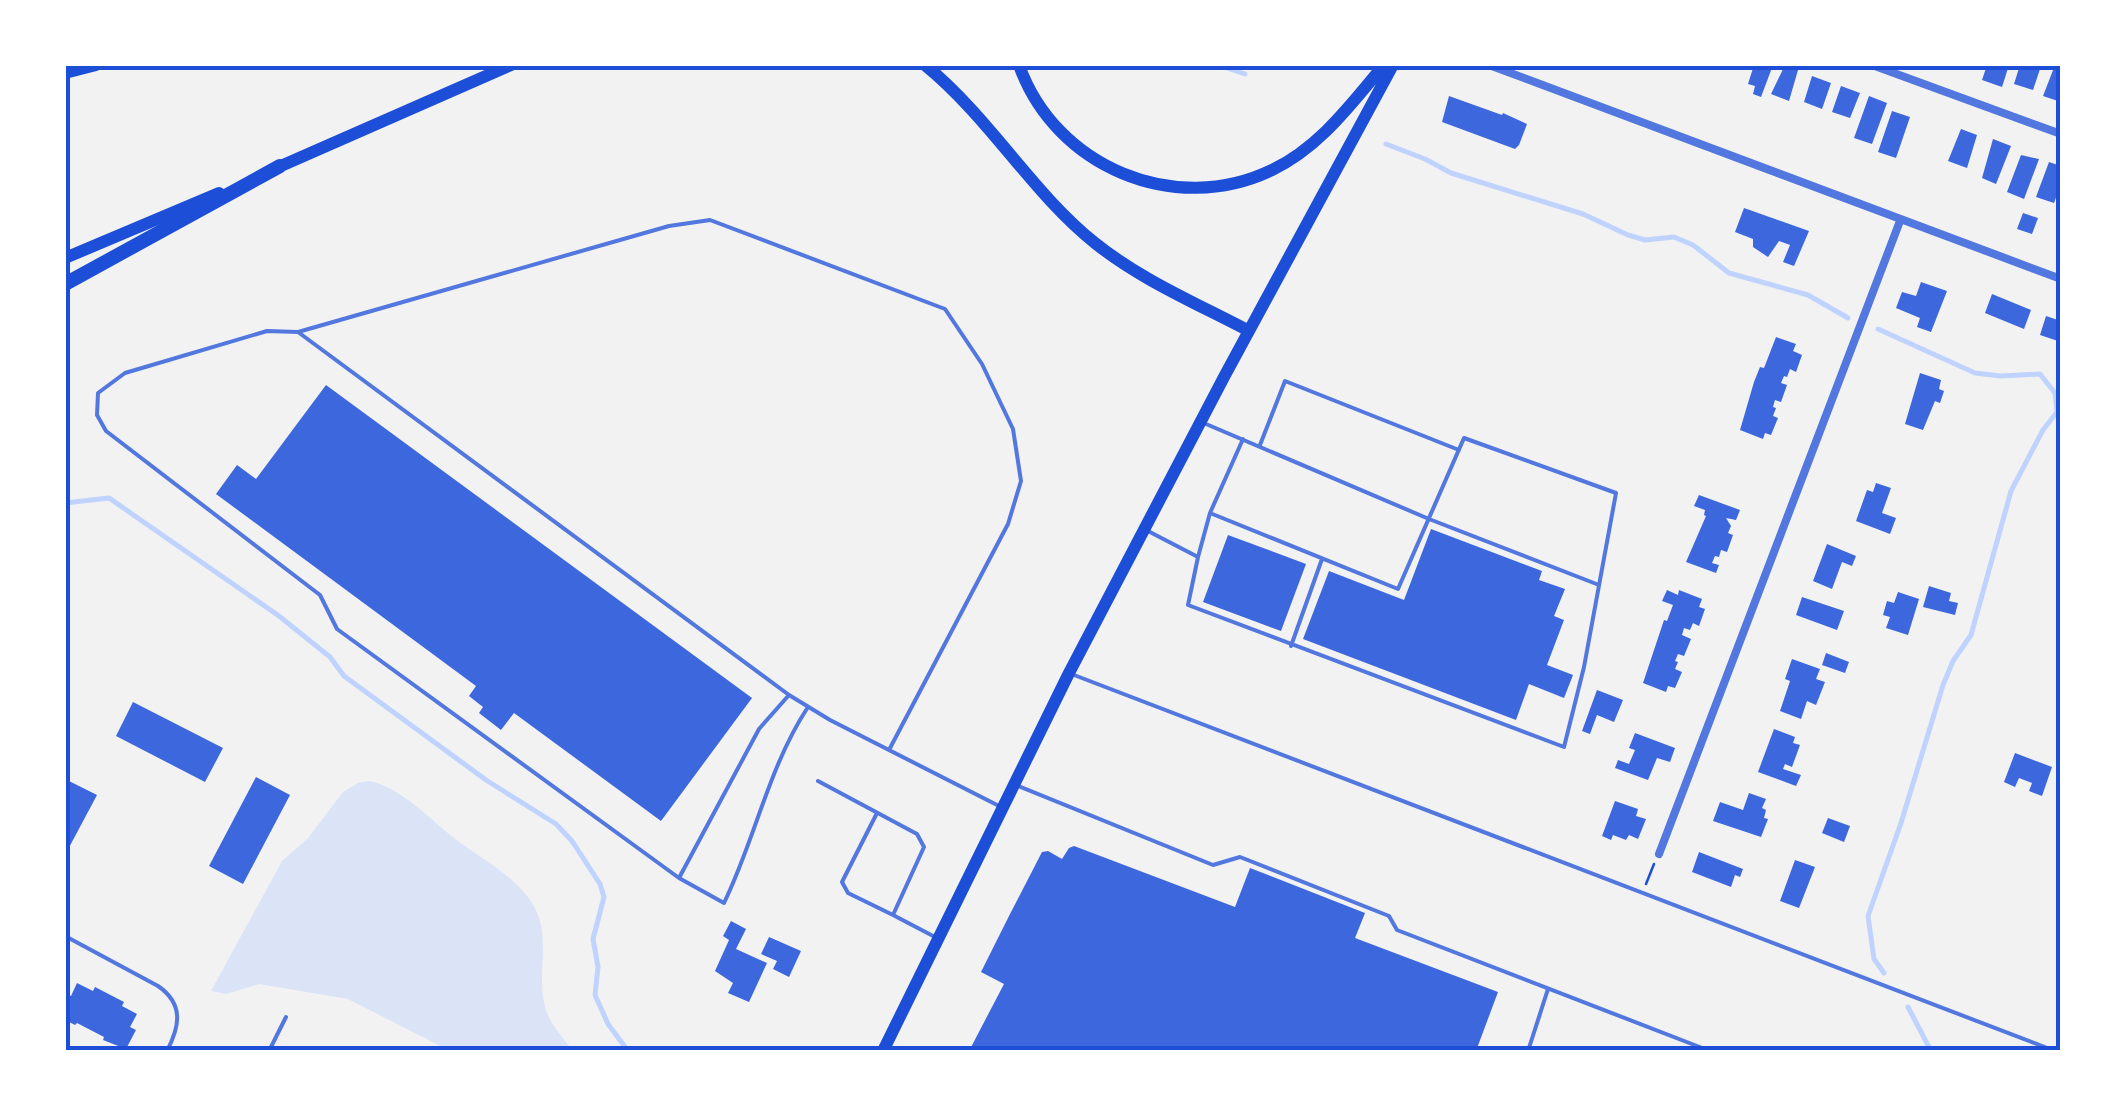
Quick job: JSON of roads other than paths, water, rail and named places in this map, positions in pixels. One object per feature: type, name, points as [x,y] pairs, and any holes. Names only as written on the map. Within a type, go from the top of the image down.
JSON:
[{"type":"highway","points":[[65,284],[280,166]]},
{"type":"main road","points":[[65,73],[96,65]]},
{"type":"main road","points":[[926,65],[978,114],[1094,242],[1144,275],[1249,331]]},
{"type":"main road","points":[[1019,65],[1043,112],[1099,164],[1149,184],[1198,188],[1248,180],[1296,156],[1336,121],[1384,65]]},
{"type":"main road","points":[[887,1050],[1070,674],[1393,65]]},
{"type":"main road","points":[[65,258],[509,66]]},
{"type":"street","points":[[1489,65],[2061,279]]},
{"type":"street","points":[[1872,65],[2061,134]]},
{"type":"street","points":[[1659,854],[1900,220]]},
{"type":"lane","points":[[808,706],[785,742],[740,870],[724,903],[679,878],[337,628],[320,595],[106,431],[97,415],[98,393],[125,373],[267,331],[298,332],[669,226],[710,220],[945,308],[982,364],[1012,430],[1021,481],[1008,524],[889,750]]},
{"type":"lane","points":[[298,332],[789,695],[1005,809]]},
{"type":"lane","points":[[1259,446],[1285,381],[1458,450]]},
{"type":"lane","points":[[1203,422],[1429,519],[1599,585]]},
{"type":"lane","points":[[1210,513],[1398,589],[1464,438],[1616,493],[1584,667],[1564,748],[1188,605],[1210,513],[1243,439]]},
{"type":"lane","points":[[1146,530],[1198,557]]},
{"type":"lane","points":[[1291,646],[1322,558]]},
{"type":"lane","points":[[1070,674],[2055,1051]]},
{"type":"lane","points":[[679,878],[759,728],[789,695]]},
{"type":"lane","points":[[818,781],[917,834],[924,847],[894,915]]},
{"type":"lane","points":[[1016,785],[1213,865],[1240,856],[1389,916],[1397,930],[1710,1051]]},
{"type":"lane","points":[[877,812],[842,882],[848,893],[939,940]]},
{"type":"lane","points":[[65,936],[167,992],[178,1016],[167,1051]]},
{"type":"lane","points":[[1528,1051],[1548,989]]},
{"type":"lane","points":[[269,1051],[286,1017]]},
{"type":"waterway","points":[[1218,65],[1245,74]]},
{"type":"waterway","points":[[1386,144],[1451,173],[1583,214],[1628,235],[1645,240],[1674,237],[1693,245],[1729,273],[1808,295],[1848,318]]},
{"type":"waterway","points":[[1878,329],[1975,373],[2040,374],[2055,393],[2057,412],[2043,430],[2011,491],[1971,635],[1953,661],[1943,685],[1868,916],[1874,959],[1884,973]]},
{"type":"waterway","points":[[65,503],[109,498],[279,616],[330,657],[344,676],[486,780],[556,824],[600,884],[604,897],[593,939],[598,967],[595,995],[608,1024],[628,1051]]},
{"type":"waterway","points":[[1908,1007],[1931,1051]]}]
